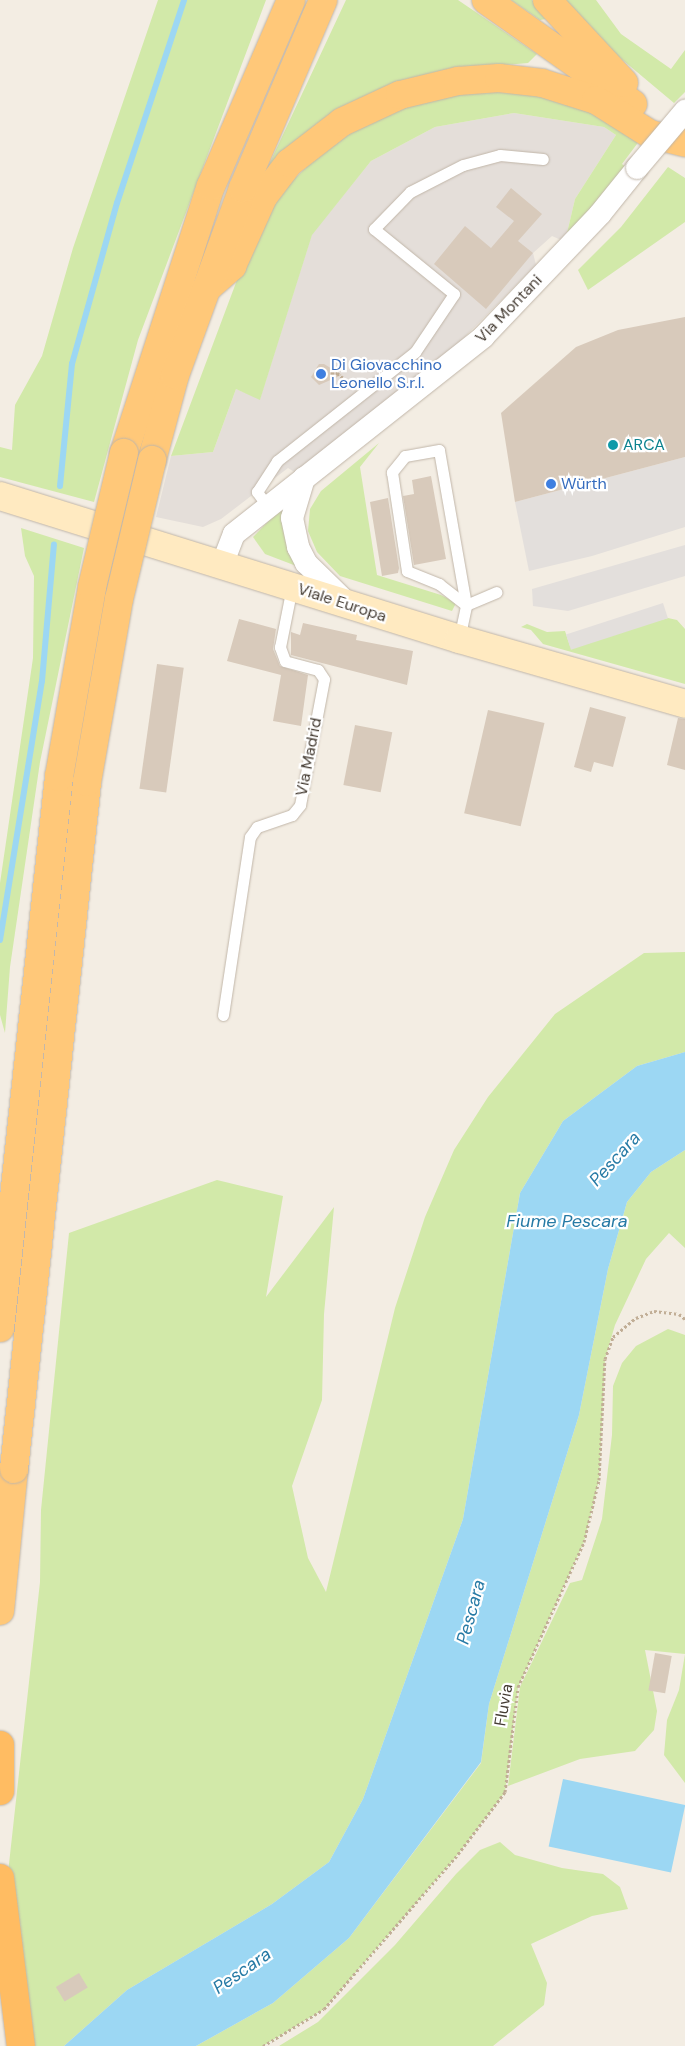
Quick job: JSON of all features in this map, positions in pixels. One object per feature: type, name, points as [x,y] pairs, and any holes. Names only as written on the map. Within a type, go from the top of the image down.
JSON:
[{"type":"highway","points":[[0,1328],[59,777],[92,587],[124,453],[211,186],[291,0]]},
{"type":"highway","points":[[0,1611],[87,782],[119,599],[152,460],[175,375],[271,117],[323,0]]},
{"type":"highway","points":[[486,0],[685,142]]},
{"type":"highway","points":[[547,0],[616,72],[648,114]]},
{"type":"highway","points":[[206,289],[232,266],[263,197],[289,164],[342,122],[400,94],[458,80],[499,78],[542,83],[596,100],[650,134],[685,142]]},
{"type":"highway","points":[[0,1745],[0,1791]]},
{"type":"highway","points":[[0,1878],[21,2046]]},
{"type":"main road","name":"Viale Europa","points":[[0,496],[350,606],[685,704]]},
{"type":"street","name":"Via Montani","points":[[222,565],[234,534],[483,337],[600,214],[685,111]]},
{"type":"street","points":[[304,478],[292,518],[298,547],[306,563],[350,606]]},
{"type":"lane","points":[[268,506],[257,492],[277,460],[415,352],[454,294],[374,229],[410,192],[463,165],[500,155],[543,159]]},
{"type":"lane","points":[[459,639],[466,605],[439,450],[405,456],[392,472],[407,571],[439,584],[466,605]]},
{"type":"lane","name":"Via Madrid","points":[[223,1015],[250,837],[258,827],[292,815],[300,805],[324,679],[318,670],[285,661],[280,647],[292,587]]},
{"type":"lane","points":[[466,605],[496,592]]},
{"type":"path","points":[[331,373],[337,373],[364,393]]},
{"type":"path","name":"Fluvia","points":[[263,2046],[324,2009],[455,1858],[505,1792],[518,1687],[584,1542],[597,1489],[605,1359],[613,1337],[636,1318],[654,1311],[678,1314],[685,1319]]},
{"type":"shaded area","points":[[514,113],[604,127],[616,135],[575,199],[567,233],[561,240],[552,236],[533,253],[536,265],[443,359],[296,473],[288,468],[221,519],[203,527],[156,517],[171,456],[213,452],[236,389],[260,399],[312,234],[371,161],[435,127]]},
{"type":"shaded area","points":[[685,457],[685,527],[592,556],[529,571],[515,502]]},
{"type":"shaded area","points":[[685,545],[685,576],[568,611],[533,606],[532,589]]},
{"type":"shaded area","points":[[663,603],[668,618],[571,650],[566,635]]},
{"type":"green space","points":[[158,0],[266,0],[138,340],[94,502],[0,477],[0,447],[12,450],[15,405],[42,356],[73,248]]},
{"type":"green space","points":[[346,0],[458,0],[537,54],[528,63],[492,66],[265,173]]},
{"type":"green space","points":[[511,0],[532,0],[546,19],[540,20]]},
{"type":"green space","points":[[560,0],[596,0],[621,34],[671,69],[685,50],[685,92],[674,103],[600,41]]},
{"type":"green space","points":[[465,91],[527,93],[601,114],[640,140],[622,164],[626,167],[591,212],[567,233],[575,199],[616,135],[604,127],[514,113],[435,127],[371,161],[312,235],[260,400],[236,389],[213,452],[171,456],[252,240],[285,188],[322,152],[354,131],[411,104]]},
{"type":"green space","points":[[668,167],[685,178],[685,222],[588,290],[578,270],[621,227]]},
{"type":"green space","points":[[379,443],[360,467],[377,575],[441,595],[456,603],[452,611],[340,576],[317,552],[308,531],[310,509],[321,491]]},
{"type":"green space","points":[[287,502],[299,567],[265,554],[253,537]]},
{"type":"green space","points":[[21,528],[84,548],[40,762],[10,967],[5,1033],[0,1015],[0,883],[33,658],[34,576],[25,556]]},
{"type":"green space","points":[[668,618],[677,620],[685,629],[685,684],[543,644],[531,630],[521,627],[527,624],[547,632],[565,631],[570,646]]},
{"type":"green space","points":[[685,952],[685,1052],[637,1066],[563,1121],[520,1193],[463,1519],[363,1799],[329,1862],[272,1904],[127,1990],[64,2046],[31,2046],[8,1873],[40,1582],[41,1510],[69,1233],[217,1180],[283,1196],[266,1297],[334,1207],[324,1314],[322,1400],[292,1486],[308,1558],[326,1592],[395,1308],[425,1217],[454,1150],[488,1097],[555,1014],[644,953]]},
{"type":"green space","points":[[685,1150],[685,1248],[669,1233],[646,1259],[615,1325],[605,1359],[599,1480],[584,1542],[518,1687],[505,1792],[455,1858],[324,2009],[263,2046],[196,2046],[273,2003],[349,1938],[481,1763],[489,1704],[579,1415],[608,1269],[627,1202],[651,1172]]},
{"type":"green space","points":[[668,1329],[685,1335],[685,1654],[645,1650],[657,1711],[654,1730],[635,1751],[580,1759],[508,1786],[520,1687],[570,1583],[582,1580],[602,1519],[612,1435],[613,1386],[622,1363],[636,1346]]},
{"type":"green space","points":[[685,1654],[685,1783],[664,1755],[667,1720],[679,1690]]},
{"type":"green space","points":[[500,1842],[515,1855],[562,1868],[603,1874],[620,1887],[628,1909],[592,1916],[531,1944],[547,1983],[544,2005],[493,2046],[279,2046],[318,2022],[395,1945],[456,1874],[480,1850]]},
{"type":"water","name":"Fiume Pescara","points":[[685,1052],[685,1150],[651,1172],[627,1202],[608,1269],[579,1415],[489,1704],[481,1762],[349,1938],[273,2003],[196,2046],[64,2046],[127,1990],[272,1904],[329,1862],[363,1799],[463,1519],[520,1193],[563,1121],[637,1066]]},
{"type":"water","points":[[563,1779],[685,1805],[671,1872],[549,1846]]},
{"type":"building","points":[[511,188],[542,214],[518,241],[533,253],[486,309],[434,264],[465,226],[491,248],[514,221],[496,207]]},
{"type":"building","points":[[685,317],[685,457],[515,502],[501,413],[576,347],[618,330]]},
{"type":"building","points":[[319,364],[324,364],[342,375],[319,385],[311,377]]},
{"type":"building","points":[[431,476],[446,559],[414,565],[403,496],[414,494],[412,480]]},
{"type":"building","points":[[388,498],[399,568],[398,573],[382,576],[370,502]]},
{"type":"building","points":[[239,619],[276,629],[273,649],[280,666],[308,675],[301,726],[273,721],[281,675],[227,661]]},
{"type":"building","points":[[303,623],[357,635],[356,640],[413,651],[407,685],[291,655],[291,632],[300,635]]},
{"type":"building","points":[[157,664],[184,668],[166,793],[139,789]]},
{"type":"building","points":[[590,707],[626,717],[613,767],[594,762],[591,772],[574,767]]},
{"type":"building","points":[[488,710],[545,723],[521,826],[464,813]]},
{"type":"building","points":[[678,718],[685,719],[685,770],[667,765]]},
{"type":"building","points":[[355,725],[392,732],[381,792],[343,785]]},
{"type":"building","points":[[655,1653],[672,1656],[665,1693],[648,1690]]},
{"type":"building","points":[[79,1973],[88,1988],[65,2001],[56,1987]]},
{"type":"waterway","points":[[60,486],[72,364],[117,203],[184,0]]},
{"type":"waterway","points":[[0,940],[42,681],[54,545]]},
{"type":"place","name":"Di Giovacchino Leonello S.r.l.","points":[[321,374]]},
{"type":"place","name":"ARCA","points":[[613,445]]},
{"type":"place","name":"Würth","points":[[551,484]]},
{"type":"water label","name":"Pescara","points":[[615,1159]]},
{"type":"water label","name":"Pescara","points":[[471,1612]]},
{"type":"water label","name":"Pescara","points":[[242,1971]]}]
